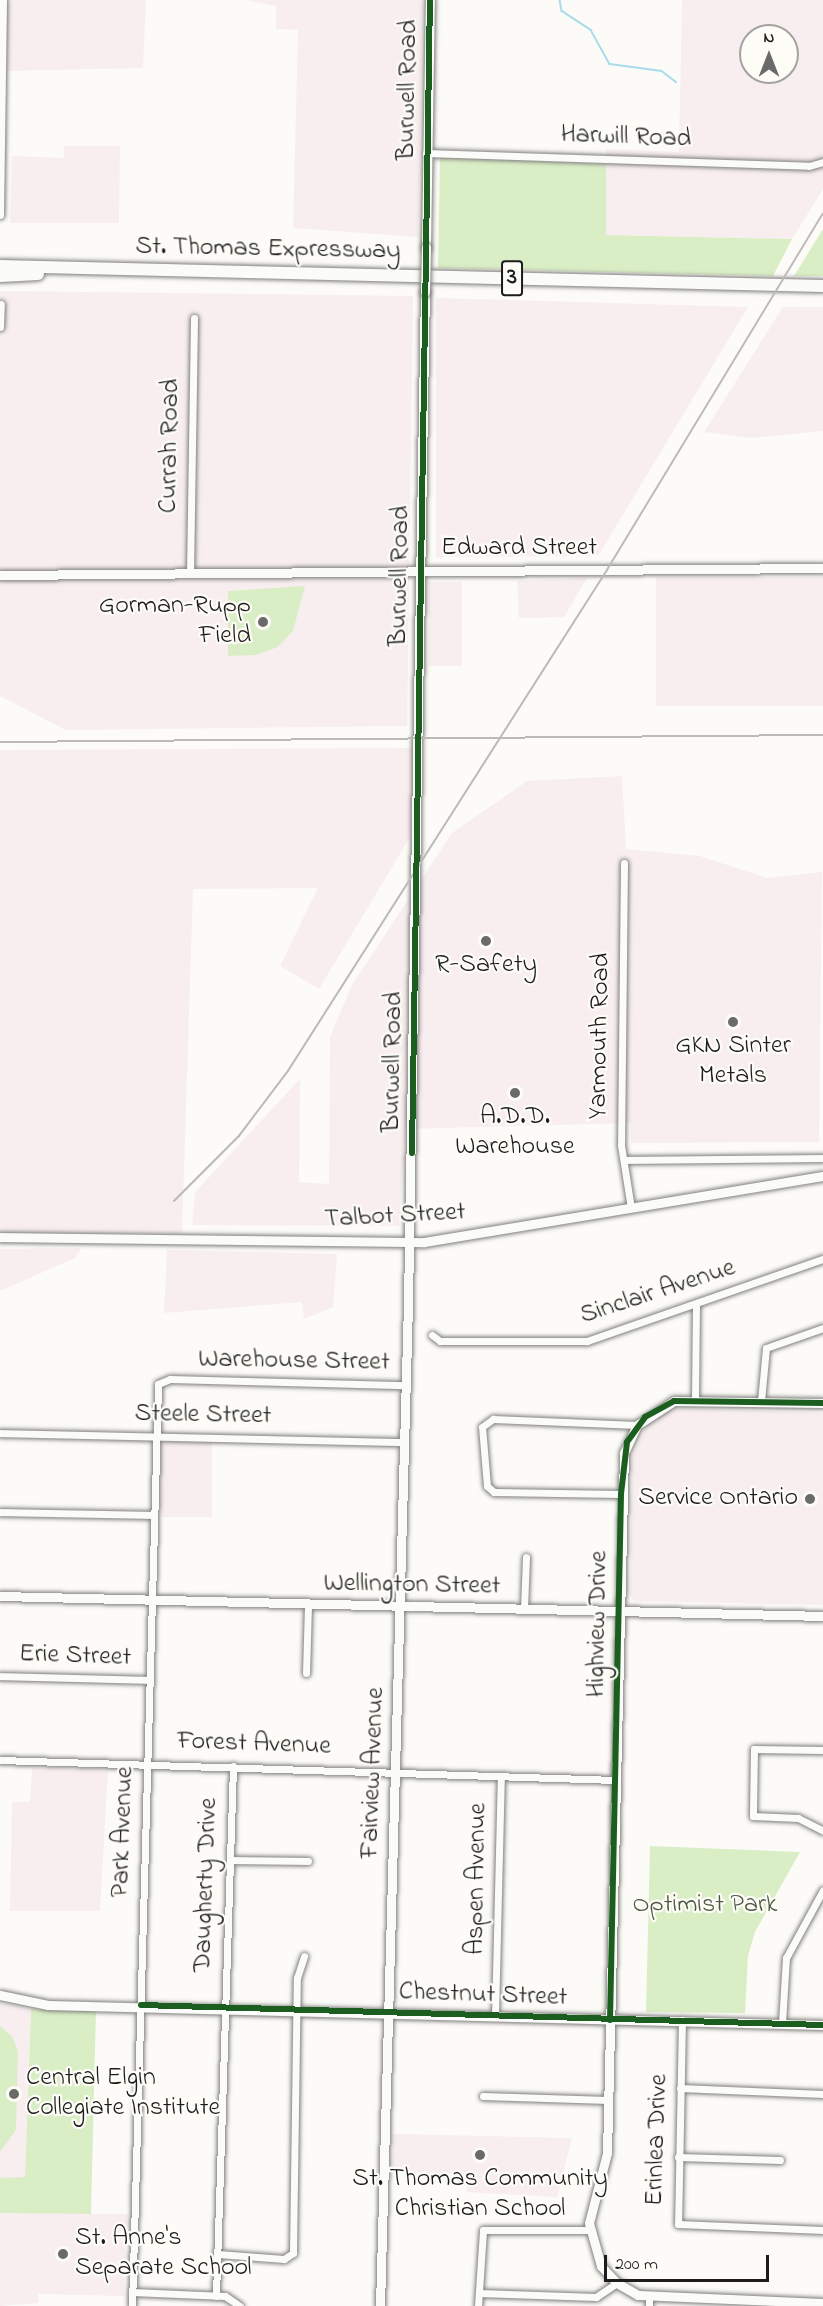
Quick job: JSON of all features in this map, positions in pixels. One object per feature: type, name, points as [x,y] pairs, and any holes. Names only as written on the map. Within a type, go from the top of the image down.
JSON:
[{"type":"highway","points":[[0,260],[46,267]]},
{"type":"highway","name":"St. Thomas Expressway","points":[[0,266],[823,286]]},
{"type":"highway","points":[[0,276],[202,270]]},
{"type":"street","points":[[0,215],[3,0]]},
{"type":"street","name":"Burwell Road","points":[[410,1242],[430,0]]},
{"type":"street","name":"Harwill Road","points":[[426,153],[809,166],[823,162]]},
{"type":"street","points":[[0,327],[1,304]]},
{"type":"street","name":"Currah Road","points":[[190,574],[194,318]]},
{"type":"street","name":"Edward Street","points":[[0,575],[823,568]]},
{"type":"street","name":"Yarmouth Road","points":[[624,863],[621,1123],[631,1208]]},
{"type":"street","points":[[624,1160],[823,1158]]},
{"type":"street","name":"Talbot Street","points":[[0,1238],[410,1242],[823,1176]]},
{"type":"street","name":"Fairview Avenue","points":[[380,2306],[410,1242]]},
{"type":"street","name":"Sinclair Avenue","points":[[432,1335],[440,1341],[587,1341],[823,1259]]},
{"type":"street","points":[[695,1400],[696,1305]]},
{"type":"street","points":[[761,1401],[766,1348],[823,1328]]},
{"type":"street","name":"Warehouse Street","points":[[182,1380],[406,1385]]},
{"type":"street","name":"Park Avenue","points":[[132,2306],[155,1436],[160,1381],[182,1380]]},
{"type":"street","name":"Highview Drive","points":[[589,2230],[606,2158],[618,1611],[624,1453],[637,1425],[664,1405],[695,1400],[823,1403]]},
{"type":"street","points":[[621,1494],[494,1492],[487,1486],[482,1427],[493,1419],[637,1425]]},
{"type":"street","name":"Steele Street","points":[[0,1433],[404,1442]]},
{"type":"street","points":[[0,1512],[153,1515]]},
{"type":"street","points":[[524,1609],[526,1557]]},
{"type":"street","name":"Wellington Street","points":[[0,1596],[823,1616]]},
{"type":"street","points":[[306,1673],[308,1605]]},
{"type":"street","name":"Erie Street","points":[[0,1676],[149,1680]]},
{"type":"street","points":[[823,1750],[754,1749],[753,1816],[798,1818],[823,1831]]},
{"type":"street","name":"Forest Avenue","points":[[0,1760],[394,1770],[501,1778],[615,1780]]},
{"type":"street","name":"Daugherty Drive","points":[[216,2296],[223,2006],[233,1766]]},
{"type":"street","name":"Aspen Avenue","points":[[495,2016],[501,1778]]},
{"type":"street","points":[[230,1860],[308,1861]]},
{"type":"street","points":[[782,2023],[786,1958],[823,1890]]},
{"type":"street","points":[[218,2254],[284,2259],[293,2253],[297,1972],[304,1956]]},
{"type":"street","name":"Chestnut Street","points":[[0,1995],[48,2005],[223,2006],[387,2013],[823,2025]]},
{"type":"street","name":"Erinlea Drive","points":[[682,2020],[676,2215],[682,2226],[823,2230]]},
{"type":"street","points":[[680,2088],[823,2094]]},
{"type":"street","points":[[483,2096],[608,2100]]},
{"type":"street","points":[[678,2157],[780,2160]]},
{"type":"street","points":[[478,2306],[483,2230],[589,2230],[596,2255],[616,2283],[649,2301],[823,2303]]},
{"type":"street","points":[[479,2293],[596,2297],[616,2283]]},
{"type":"street","points":[[132,2292],[216,2296],[234,2299],[240,2306]]},
{"type":"shaded area","points":[[0,0],[146,0],[143,68],[9,71],[0,62]]},
{"type":"shaded area","points":[[245,0],[423,0],[418,237],[293,228],[298,30],[276,29],[276,6]]},
{"type":"shaded area","points":[[682,0],[823,0],[823,189],[792,239],[605,235],[606,149],[679,152]]},
{"type":"shaded area","points":[[64,146],[120,146],[119,223],[10,223],[12,156],[64,158]]},
{"type":"shaded area","points":[[0,291],[413,296],[407,726],[66,730],[0,696]]},
{"type":"shaded area","points":[[436,298],[748,307],[598,556],[436,557]]},
{"type":"shaded area","points":[[783,307],[823,307],[823,431],[752,438],[704,432]]},
{"type":"shaded area","points":[[656,577],[823,577],[823,706],[656,706]]},
{"type":"shaded area","points":[[587,578],[564,617],[519,618],[517,581]]},
{"type":"shaded area","points":[[429,582],[462,582],[462,666],[429,666]]},
{"type":"shaded area","points":[[415,748],[410,837],[319,989],[280,966],[318,888],[193,889],[182,1233],[0,1233],[0,750]]},
{"type":"shaded area","points":[[622,776],[626,849],[700,856],[767,878],[822,872],[819,1142],[631,1143],[631,1123],[405,1129],[399,1226],[192,1225],[195,1192],[300,1079],[299,1182],[329,1184],[330,1037],[352,985],[452,833],[527,781]]},
{"type":"shaded area","points":[[81,1248],[75,1258],[0,1291],[0,1249]]},
{"type":"shaded area","points":[[167,1250],[337,1254],[333,1307],[304,1319],[302,1302],[164,1313]]},
{"type":"shaded area","points":[[673,1408],[823,1413],[823,1605],[634,1601],[630,1596],[632,1457],[646,1426]]},
{"type":"shaded area","points":[[161,1442],[212,1442],[212,1517],[161,1517]]},
{"type":"shaded area","points":[[32,1768],[108,1769],[100,1911],[10,1911],[12,1802],[30,1802]]},
{"type":"shaded area","name":"Central Elgin Collegiate Institute","points":[[0,2003],[31,2009],[25,2178],[0,2178]]},
{"type":"shaded area","name":"St. Thomas Community Christian School","points":[[393,2134],[572,2138],[557,2197],[467,2192],[467,2174],[392,2172]]},
{"type":"shaded area","name":"St. Anne's Separate School","points":[[0,2213],[127,2214],[124,2296],[38,2294],[38,2303],[0,2306]]},
{"type":"green space","points":[[440,157],[606,164],[606,235],[792,239],[773,276],[438,268]]},
{"type":"green space","points":[[823,229],[823,276],[794,276]]},
{"type":"green space","name":"Gorman-Rupp Field","points":[[305,586],[293,631],[278,647],[255,655],[228,656],[228,591]]},
{"type":"green space","name":"Optimist Park","points":[[650,1846],[800,1852],[755,1932],[748,1956],[745,2013],[646,2012]]},
{"type":"green space","points":[[31,2009],[96,2011],[91,2214],[0,2213],[0,2178],[25,2177]]},
{"type":"green space","points":[[0,2026],[12,2036],[18,2051],[16,2130],[0,2152]]},
{"type":"waterway","points":[[560,0],[562,11],[591,30],[610,64],[662,71],[676,82]]},
{"type":"railway","points":[[174,1201],[239,1136],[288,1071],[607,570],[823,214]]},
{"type":"railway","points":[[0,742],[823,735]]},
{"type":"cycle path","points":[[412,1153],[430,0]]},
{"type":"cycle path","points":[[610,2020],[621,1494],[627,1442],[645,1417],[674,1401],[823,1403]]},
{"type":"cycle path","points":[[141,2005],[823,2025]]},
{"type":"place","name":"Gorman-Rupp Field","points":[[263,622]]},
{"type":"place","name":"R-Safety","points":[[486,941]]},
{"type":"place","name":"GKN Sinter Metals","points":[[733,1022]]},
{"type":"place","name":"A.D.D. Warehouse","points":[[515,1093]]},
{"type":"place","name":"Service Ontario","points":[[810,1499]]},
{"type":"place","name":"Central Elgin Collegiate Institute","points":[[14,2094]]},
{"type":"place","name":"St. Thomas Community Christian School","points":[[480,2155]]},
{"type":"place","name":"St. Anne's Separate School","points":[[63,2254]]}]
